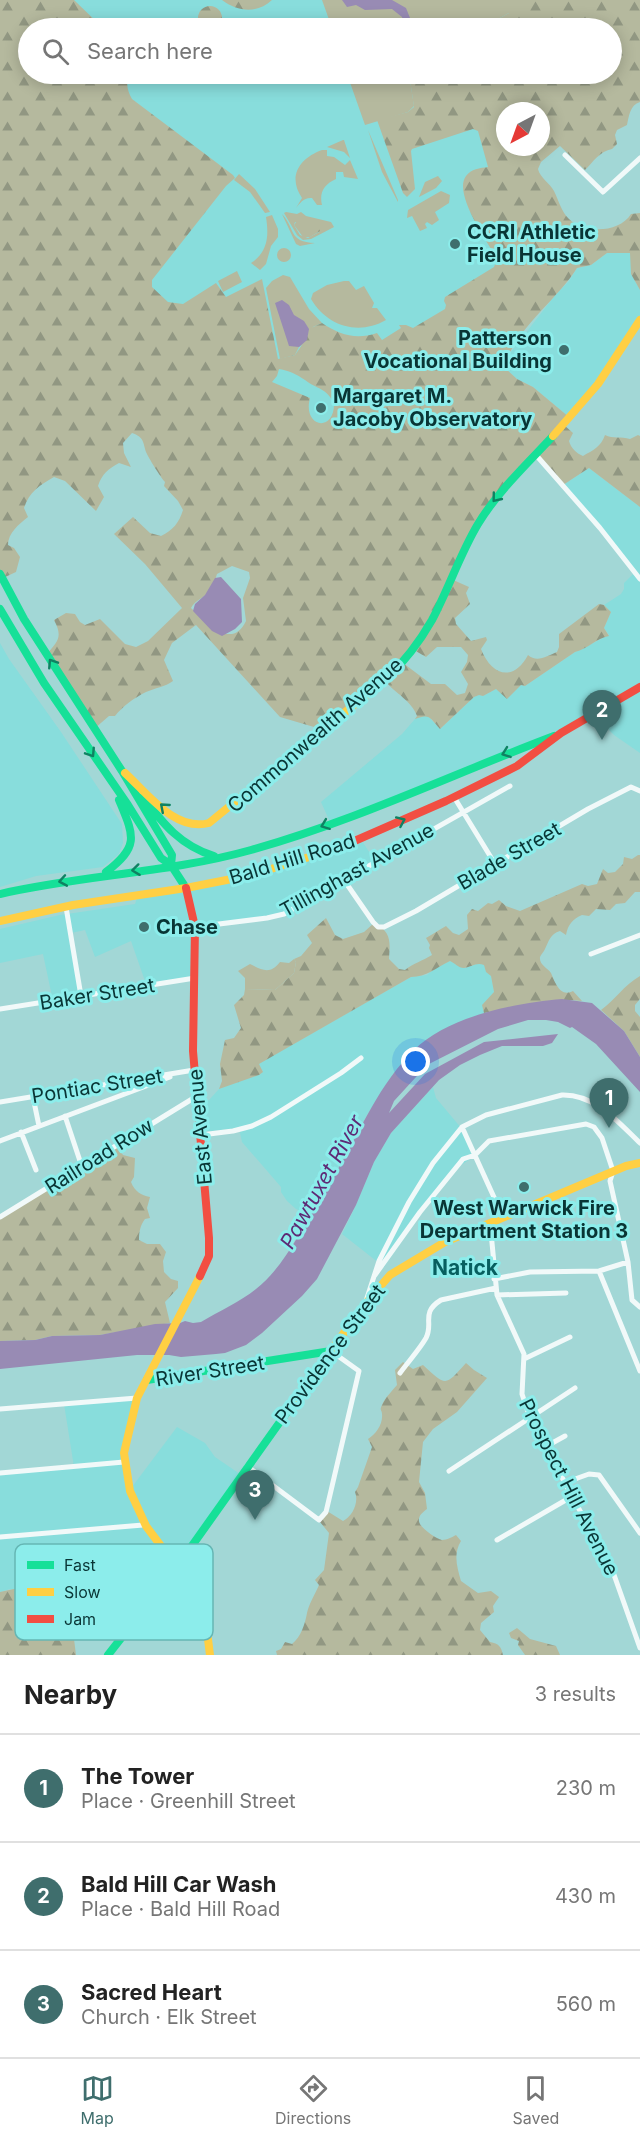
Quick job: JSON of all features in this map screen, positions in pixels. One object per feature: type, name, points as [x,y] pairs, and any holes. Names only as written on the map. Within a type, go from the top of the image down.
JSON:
[{"type":"main road","name":"Commonwealth Avenue","points":[[122,771],[182,822],[198,826],[213,822],[365,698],[405,660],[431,621],[456,564],[498,495],[568,420],[611,368],[640,320]]},
{"type":"main road","name":"East Avenue","points":[[0,574],[24,619],[122,771],[172,855],[171,865]]},
{"type":"main road","name":"East Avenue","points":[[0,609],[44,684],[161,858],[171,865],[186,888],[195,927],[194,1070],[209,1256],[147,1380]]},
{"type":"main road","name":"Bald Hill Road","points":[[0,921],[66,907],[252,875],[320,854],[454,797],[517,766],[561,733],[640,687]]},
{"type":"main road","name":"Bald Hill Road","points":[[0,894],[104,874],[249,851],[296,836],[561,733]]},
{"type":"main road","points":[[122,771],[175,838],[201,853],[220,857]]},
{"type":"main road","points":[[104,874],[118,864],[131,847],[129,821],[113,785]]},
{"type":"main road","name":"Providence Street","points":[[193,1544],[365,1304],[395,1271],[445,1242],[490,1222],[614,1171],[640,1163]]},
{"type":"main road","name":"River Street","points":[[158,1544],[143,1525],[124,1462],[124,1453],[138,1398],[147,1380],[331,1351]]},
{"type":"main road","name":"Providence Street","points":[[108,1655],[120,1640]]},
{"type":"main road","name":"River Street","points":[[208,1640],[210,1655]]},
{"type":"street","points":[[565,154],[603,192],[640,158]]},
{"type":"street","points":[[536,455],[600,528],[640,579]]},
{"type":"street","name":"Tillinghast Avenue","points":[[195,927],[284,914],[462,811],[510,786]]},
{"type":"street","name":"Blade Street","points":[[344,880],[373,922],[378,927],[384,927],[416,911],[588,809],[632,787],[640,791]]},
{"type":"street","points":[[454,797],[495,864]]},
{"type":"street","points":[[66,907],[81,996]]},
{"type":"street","points":[[591,954],[640,935]]},
{"type":"street","name":"Baker Street","points":[[0,1009],[195,978]]},
{"type":"street","points":[[201,1135],[233,1131],[271,1118],[341,1073],[360,1058]]},
{"type":"street","name":"Pontiac Street","points":[[0,1102],[194,1070]]},
{"type":"street","points":[[0,1141],[182,1073]]},
{"type":"street","points":[[365,1304],[379,1261],[409,1202],[433,1163],[462,1127],[486,1115],[562,1095],[572,1095],[584,1098],[603,1109],[640,1143]]},
{"type":"street","name":"Railroad Row","points":[[0,1216],[197,1096]]},
{"type":"street","points":[[33,1097],[39,1126]]},
{"type":"street","points":[[65,1116],[82,1167]]},
{"type":"street","points":[[375,1275],[420,1212],[463,1159],[474,1155],[489,1141],[586,1124],[594,1127],[600,1134],[614,1171],[610,1181],[628,1262],[632,1300],[640,1307]]},
{"type":"street","points":[[462,1127],[503,1217]]},
{"type":"street","points":[[21,1132],[36,1170]]},
{"type":"street","name":"Prospect Hill Avenue","points":[[490,1222],[495,1288],[524,1359],[522,1394],[530,1418],[613,1572],[638,1631],[640,1648]]},
{"type":"street","points":[[494,1280],[530,1272],[598,1271],[628,1262]]},
{"type":"street","points":[[598,1271],[640,1371]]},
{"type":"street","points":[[400,1373],[425,1339],[428,1330],[428,1315],[435,1303],[495,1288]]},
{"type":"street","points":[[497,1295],[566,1293]]},
{"type":"street","points":[[524,1359],[570,1337]]},
{"type":"street","points":[[247,1466],[319,1520],[326,1512],[359,1371],[331,1351]]},
{"type":"street","points":[[449,1471],[575,1388]]},
{"type":"street","points":[[0,1409],[138,1398]]},
{"type":"street","points":[[545,1447],[565,1436]]},
{"type":"street","points":[[0,1473],[124,1462]]},
{"type":"street","points":[[564,1483],[589,1474],[599,1474],[640,1533]]},
{"type":"street","points":[[497,1540],[572,1497]]},
{"type":"street","points":[[0,1537],[143,1525]]},
{"type":"shaded area","points":[[68,0],[535,0],[518,18],[87,18]]},
{"type":"shaded area","points":[[342,0],[392,0],[406,8],[410,18],[402,18],[392,9],[365,10],[356,5],[347,7]]},
{"type":"shaded area","points":[[126,84],[478,84],[517,271],[353,436],[283,447],[260,312],[0,395],[149,289]]},
{"type":"shaded area","points":[[607,253],[631,253],[631,274],[640,290],[640,321],[569,417],[533,387],[517,379],[505,368],[507,357],[577,268],[591,265]]},
{"type":"shaded area","points":[[282,300],[309,329],[307,340],[299,347],[289,346],[275,303]]},
{"type":"shaded area","points":[[589,468],[640,507],[640,753],[614,735],[594,715],[575,725],[330,822],[321,802],[402,734],[415,719],[423,715],[428,716],[440,729],[474,697],[483,696],[496,689],[507,698],[521,685],[525,686],[575,652],[609,635],[604,628],[611,612],[604,605],[621,594],[624,583],[634,573],[563,485]]},
{"type":"shaded area","points":[[221,577],[241,599],[242,622],[222,636],[212,631],[193,611],[195,604],[205,595],[215,578]]},
{"type":"shaded area","points":[[0,643],[122,824],[123,843],[119,854],[103,867],[36,876],[0,887]]},
{"type":"shaded area","points":[[362,841],[375,861],[284,916],[195,928],[196,976],[146,984],[131,941],[95,957],[85,930],[71,933],[80,996],[53,1001],[43,954],[0,963],[0,929],[60,915],[135,904],[138,895],[237,878]]},
{"type":"shaded area","points":[[450,961],[466,968],[479,963],[484,965],[491,976],[494,992],[483,1005],[484,1013],[397,1069],[367,1115],[308,1219],[305,1213],[287,1201],[281,1192],[281,1187],[242,1142],[239,1128],[202,1132],[198,1102],[209,1100],[219,1089],[263,1071],[258,1064],[411,977],[427,975],[433,969]]},
{"type":"shaded area","points":[[562,999],[592,1003],[624,1031],[640,1057],[640,1092],[596,1044],[572,1027],[546,1020],[528,1020],[498,1029],[427,1065],[394,1101],[389,1113],[425,1074],[484,1042],[558,1034],[552,1043],[543,1046],[502,1046],[460,1065],[439,1080],[391,1133],[374,1162],[356,1205],[317,1279],[302,1296],[246,1345],[216,1354],[181,1357],[137,1355],[0,1369],[0,1341],[35,1340],[52,1336],[100,1335],[155,1324],[201,1322],[243,1298],[266,1280],[283,1259],[336,1173],[381,1092],[414,1050],[445,1028],[484,1013]]},
{"type":"shaded area","points":[[433,1087],[436,1098],[462,1129],[473,1153],[472,1158],[458,1167],[431,1198],[384,1267],[342,1234],[374,1162],[391,1133]]},
{"type":"shaded area","points":[[137,1396],[126,1462],[132,1487],[177,1427],[205,1443],[215,1457],[240,1474],[190,1544],[15,1544],[15,1590],[0,1592],[0,1473],[74,1467],[64,1404]]},
{"type":"green space","points":[[0,0],[74,0],[93,18],[18,18],[18,84],[127,84],[132,99],[233,175],[235,178],[226,186],[152,280],[152,287],[168,302],[183,304],[216,283],[226,297],[262,279],[278,359],[295,355],[309,329],[322,323],[335,331],[348,335],[362,336],[377,333],[382,340],[401,328],[399,325],[413,328],[445,309],[445,297],[494,267],[496,257],[472,216],[464,193],[463,184],[466,176],[476,169],[488,167],[478,131],[473,129],[412,149],[415,189],[407,197],[403,193],[377,120],[408,112],[414,107],[411,84],[622,84],[622,18],[500,18],[509,13],[509,0],[640,0],[640,102],[632,108],[627,125],[617,130],[615,135],[617,144],[600,154],[585,170],[560,146],[550,154],[550,102],[496,102],[496,156],[548,156],[541,162],[538,169],[554,191],[564,213],[576,224],[592,229],[610,228],[626,220],[631,214],[640,213],[640,290],[631,274],[630,253],[607,253],[591,265],[577,268],[525,329],[509,355],[505,368],[517,379],[533,387],[569,417],[564,425],[573,433],[569,441],[572,448],[580,455],[583,456],[596,448],[605,435],[630,439],[640,436],[640,507],[589,468],[563,485],[537,456],[500,492],[451,579],[469,587],[466,593],[470,604],[455,618],[456,624],[471,641],[486,637],[487,640],[481,649],[490,665],[496,670],[509,672],[516,670],[528,655],[538,659],[557,652],[559,634],[599,604],[604,605],[611,612],[604,628],[609,636],[575,652],[525,686],[521,685],[507,699],[496,689],[483,696],[474,697],[440,729],[427,717],[415,719],[417,716],[415,711],[385,681],[322,732],[314,727],[280,717],[196,625],[172,643],[164,660],[173,681],[137,697],[115,716],[109,716],[94,729],[47,654],[59,635],[54,620],[66,613],[75,614],[85,625],[100,619],[125,644],[136,647],[148,641],[182,608],[145,564],[114,534],[133,517],[150,533],[161,536],[175,526],[183,510],[164,486],[165,482],[147,455],[142,440],[132,433],[123,443],[124,453],[131,467],[119,463],[104,475],[98,486],[104,497],[96,511],[65,481],[54,477],[32,493],[24,508],[28,517],[15,529],[8,541],[8,545],[14,548],[20,557],[16,572],[3,578],[0,572]],"holes":[[[279,369],[296,374],[324,391],[331,398],[334,403],[330,419],[325,423],[314,421],[309,408],[310,398],[272,382]],[[232,566],[249,572],[250,578],[243,598],[246,621],[240,630],[233,634],[218,631],[191,608],[209,592],[217,574]],[[437,647],[461,647],[468,655],[461,672],[468,684],[465,693],[457,695],[445,684],[431,684],[403,663],[414,650],[426,657]]]},
{"type":"green space","points":[[222,0],[272,0],[260,8],[247,10],[234,7]]},
{"type":"green space","points":[[322,0],[509,0],[509,13],[500,18],[328,18]]},
{"type":"green space","points":[[205,7],[215,7],[221,13],[222,18],[198,18],[201,9]]},
{"type":"green space","points":[[351,84],[411,84],[414,106],[408,112],[365,125]]},
{"type":"green space","points":[[368,130],[398,200],[398,202],[382,172]]},
{"type":"green space","points":[[344,140],[350,158],[344,152],[327,147]]},
{"type":"green space","points":[[322,150],[327,150],[327,156],[334,157],[345,165],[350,160],[358,179],[344,177],[343,172],[336,172],[336,179],[323,189],[322,205],[317,205],[312,198],[307,198],[296,208],[302,198],[296,182],[298,169],[307,158]]},
{"type":"green space","points":[[239,174],[255,189],[270,212],[265,213],[250,192],[234,180]]},
{"type":"green space","points":[[438,176],[442,181],[436,188],[419,197],[425,182]]},
{"type":"green space","points":[[441,191],[450,195],[449,203],[435,212],[439,220],[432,225],[427,222],[425,224],[427,228],[420,231],[412,216],[407,218],[408,210]]},
{"type":"green space","points":[[301,212],[306,216],[331,222],[334,227],[311,239],[303,240],[297,235],[284,213]],"holes":[[[295,222],[319,232],[308,238],[300,235],[294,225]]]},
{"type":"green space","points":[[282,214],[296,237],[315,243],[300,246],[296,244]]},
{"type":"green space","points":[[272,215],[278,229],[278,237],[271,246],[266,264],[260,270],[251,263],[264,249],[267,237],[266,217]]},
{"type":"green space","points":[[297,221],[317,225],[320,231],[310,237],[303,237],[294,225]]},
{"type":"green space","points":[[284,248],[289,250],[291,255],[289,260],[284,262],[279,260],[277,255],[279,250]]},
{"type":"green space","points":[[237,271],[242,282],[223,292],[218,281]]},
{"type":"green space","points":[[283,275],[290,277],[309,309],[322,323],[313,327],[307,340],[299,347],[295,355],[280,359],[266,288],[272,281]]},
{"type":"green space","points":[[349,281],[356,290],[364,286],[374,303],[372,308],[377,308],[386,320],[375,325],[354,328],[334,322],[326,316],[311,299],[313,293],[327,285]]},
{"type":"green space","points":[[640,855],[640,892],[635,892],[625,903],[616,904],[610,910],[596,909],[589,916],[582,915],[576,918],[571,922],[566,935],[560,931],[552,936],[540,957],[561,991],[568,993],[573,991],[582,1001],[545,1001],[484,1013],[482,1005],[494,992],[491,976],[486,972],[484,965],[462,968],[450,961],[426,974],[411,977],[259,1064],[263,1072],[259,1075],[219,1089],[222,1081],[220,1064],[225,1040],[234,1038],[241,1028],[234,1005],[244,995],[245,989],[275,990],[294,973],[296,962],[294,959],[301,956],[312,943],[307,935],[326,918],[335,935],[343,939],[364,932],[374,923],[380,926],[389,938],[389,959],[399,969],[405,970],[432,955],[426,938],[446,926],[459,935],[468,929],[467,915],[472,909],[478,911],[488,903],[492,904],[499,900],[506,906],[520,911],[582,884],[588,886],[597,884],[603,869],[608,873],[615,872],[623,864],[624,857],[632,859]]},
{"type":"green space","points":[[294,959],[296,962],[294,973],[275,990],[245,989],[245,978],[238,971],[250,964],[269,970],[280,962],[289,963]]},
{"type":"green space","points":[[640,976],[640,999],[635,1005],[635,1011],[640,1017],[640,1057],[624,1031],[601,1010]]},
{"type":"green space","points":[[116,1145],[123,1155],[135,1158],[134,1177],[131,1182],[139,1192],[150,1197],[147,1208],[150,1218],[145,1219],[142,1224],[139,1240],[147,1244],[160,1244],[166,1252],[163,1261],[164,1272],[171,1279],[178,1281],[178,1288],[165,1302],[170,1323],[100,1335],[52,1336],[35,1340],[0,1341],[0,1217]]},
{"type":"green space","points":[[403,1362],[413,1369],[423,1365],[437,1377],[446,1381],[466,1363],[487,1378],[457,1412],[433,1429],[423,1442],[419,1482],[425,1493],[427,1509],[419,1519],[422,1526],[436,1537],[444,1540],[456,1535],[461,1541],[456,1556],[461,1581],[478,1593],[491,1591],[499,1597],[493,1606],[494,1612],[481,1623],[480,1630],[490,1642],[499,1646],[503,1655],[277,1655],[276,1651],[281,1649],[285,1642],[292,1644],[302,1630],[309,1606],[319,1585],[315,1580],[324,1570],[329,1533],[320,1522],[327,1511],[343,1521],[352,1512],[356,1504],[355,1492],[372,1447],[368,1439],[380,1425],[381,1407],[397,1385],[395,1370]]},
{"type":"green space","points":[[15,1589],[15,1640],[74,1640],[76,1655],[0,1655],[0,1592]]},
{"type":"green space","points":[[517,1628],[530,1639],[556,1646],[560,1655],[525,1655],[518,1645],[519,1641],[511,1638],[509,1633]]},
{"type":"traffic: fast","points":[[387,678],[406,658],[427,628],[478,524],[494,500],[553,436]]},
{"type":"traffic: fast","points":[[0,574],[24,619],[122,771],[172,855],[171,865]]},
{"type":"traffic: fast","points":[[0,609],[44,683],[128,805],[161,858],[171,865],[186,888]]},
{"type":"traffic: fast","points":[[0,894],[63,882],[189,864],[251,850],[366,811],[554,736]]},
{"type":"traffic: fast","points":[[143,797],[182,840],[214,856]]},
{"type":"traffic: fast","points":[[106,872],[124,855],[131,840],[128,823],[119,800]]},
{"type":"traffic: fast","points":[[147,1380],[331,1351]]},
{"type":"traffic: fast","points":[[193,1544],[292,1405]]},
{"type":"traffic: fast","points":[[108,1655],[120,1640]]},
{"type":"traffic: slow","points":[[553,436],[598,384],[640,320]]},
{"type":"traffic: slow","points":[[125,773],[174,817],[185,822],[209,823],[387,678]]},
{"type":"traffic: slow","points":[[0,921],[73,905],[186,888],[252,875],[325,852]]},
{"type":"traffic: slow","points":[[292,1405],[361,1309],[390,1275],[445,1242],[626,1166],[640,1163]]},
{"type":"traffic: slow","points":[[160,1544],[146,1526],[130,1491],[124,1453],[137,1398],[200,1276]]},
{"type":"traffic: slow","points":[[208,1640],[210,1655]]},
{"type":"traffic: jam","points":[[325,852],[446,801],[517,766],[561,733],[640,687]]},
{"type":"traffic: jam","points":[[186,888],[195,927],[193,1051],[209,1238],[209,1256],[200,1276]]},
{"type":"place","name":"CCRI Athletic Field House","points":[[455,244]]},
{"type":"place","name":"Patterson Vocational Building","points":[[564,350]]},
{"type":"place","name":"Margaret M. Jacoby Observatory","points":[[321,408]]},
{"type":"place","name":"Bald Hill Car Wash","points":[[602,740]]},
{"type":"place","name":"Chase","points":[[144,927]]},
{"type":"place","name":"The Tower","points":[[609,1128]]},
{"type":"place","name":"West Warwick Fire Department Station 3","points":[[524,1187]]},
{"type":"place","name":"Sacred Heart","points":[[255,1520]]},
{"type":"district","name":"Natick","points":[[465,1268]]},
{"type":"water label","name":"Pawtuxet River","points":[[322,1182]]}]
